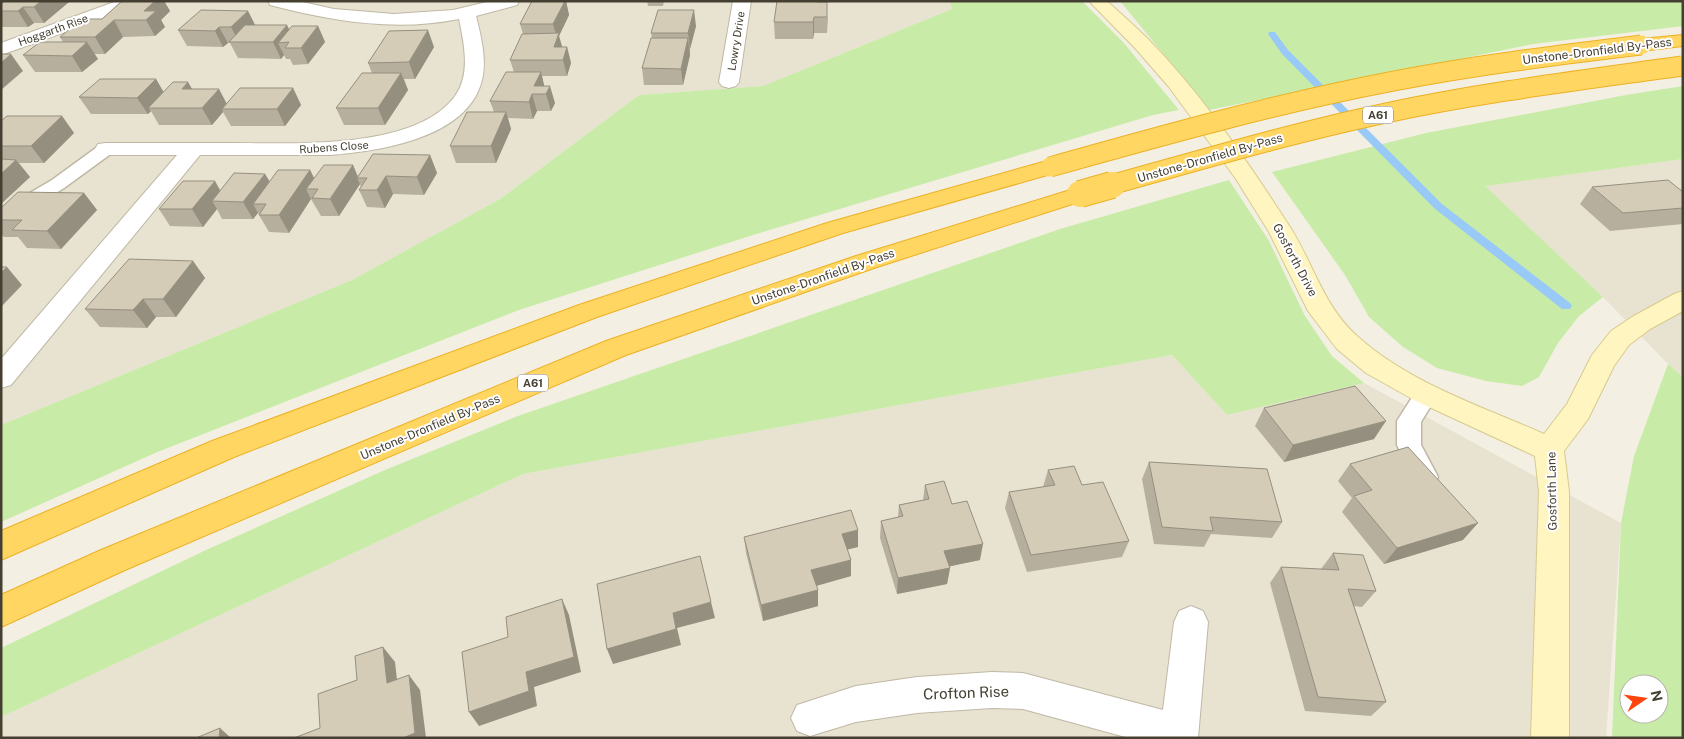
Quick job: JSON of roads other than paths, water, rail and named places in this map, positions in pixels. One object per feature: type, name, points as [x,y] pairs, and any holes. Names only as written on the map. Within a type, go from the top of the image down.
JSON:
[{"type":"highway","name":"Unstone-Dronfield By-Pass","points":[[1,546],[223,449],[588,311],[835,228],[1189,128],[1359,88],[1518,61],[1683,40]]},
{"type":"highway","name":"Unstone-Dronfield By-Pass","points":[[1,612],[114,560],[616,348],[865,262],[1080,194],[1270,140],[1388,112],[1515,90],[1683,66]]},
{"type":"street","name":"Hoggarth Rise","points":[[1,49],[134,1]]},
{"type":"street","points":[[276,1],[311,11],[396,20],[432,18],[467,13],[511,1]]},
{"type":"street","name":"Lowry Drive","points":[[729,82],[742,1]]},
{"type":"street","name":"Gosforth Drive","points":[[1097,1],[1142,44],[1176,82],[1240,169],[1281,232],[1321,311],[1346,342],[1376,366],[1426,394],[1550,449]]},
{"type":"street","name":"Rubens Close","points":[[106,149],[331,149],[362,147],[399,138],[429,126],[466,97],[472,81],[474,63],[467,13]]},
{"type":"street","points":[[1,378],[193,150]]},
{"type":"street","name":"Gosforth Lane","points":[[1550,738],[1554,492],[1550,449],[1578,412],[1602,362],[1620,338],[1641,323],[1683,300]]},
{"type":"street","name":"Crofton Rise","points":[[810,718],[856,704],[917,695],[992,690],[1015,691],[1080,705],[1179,735],[1191,622]]},
{"type":"lane","points":[[5,216],[58,184],[106,149]]},
{"type":"lane","points":[[1426,394],[1409,421],[1409,445],[1426,477]]},
{"type":"waterway","points":[[1272,34],[1285,52],[1438,206],[1566,306]]}]
